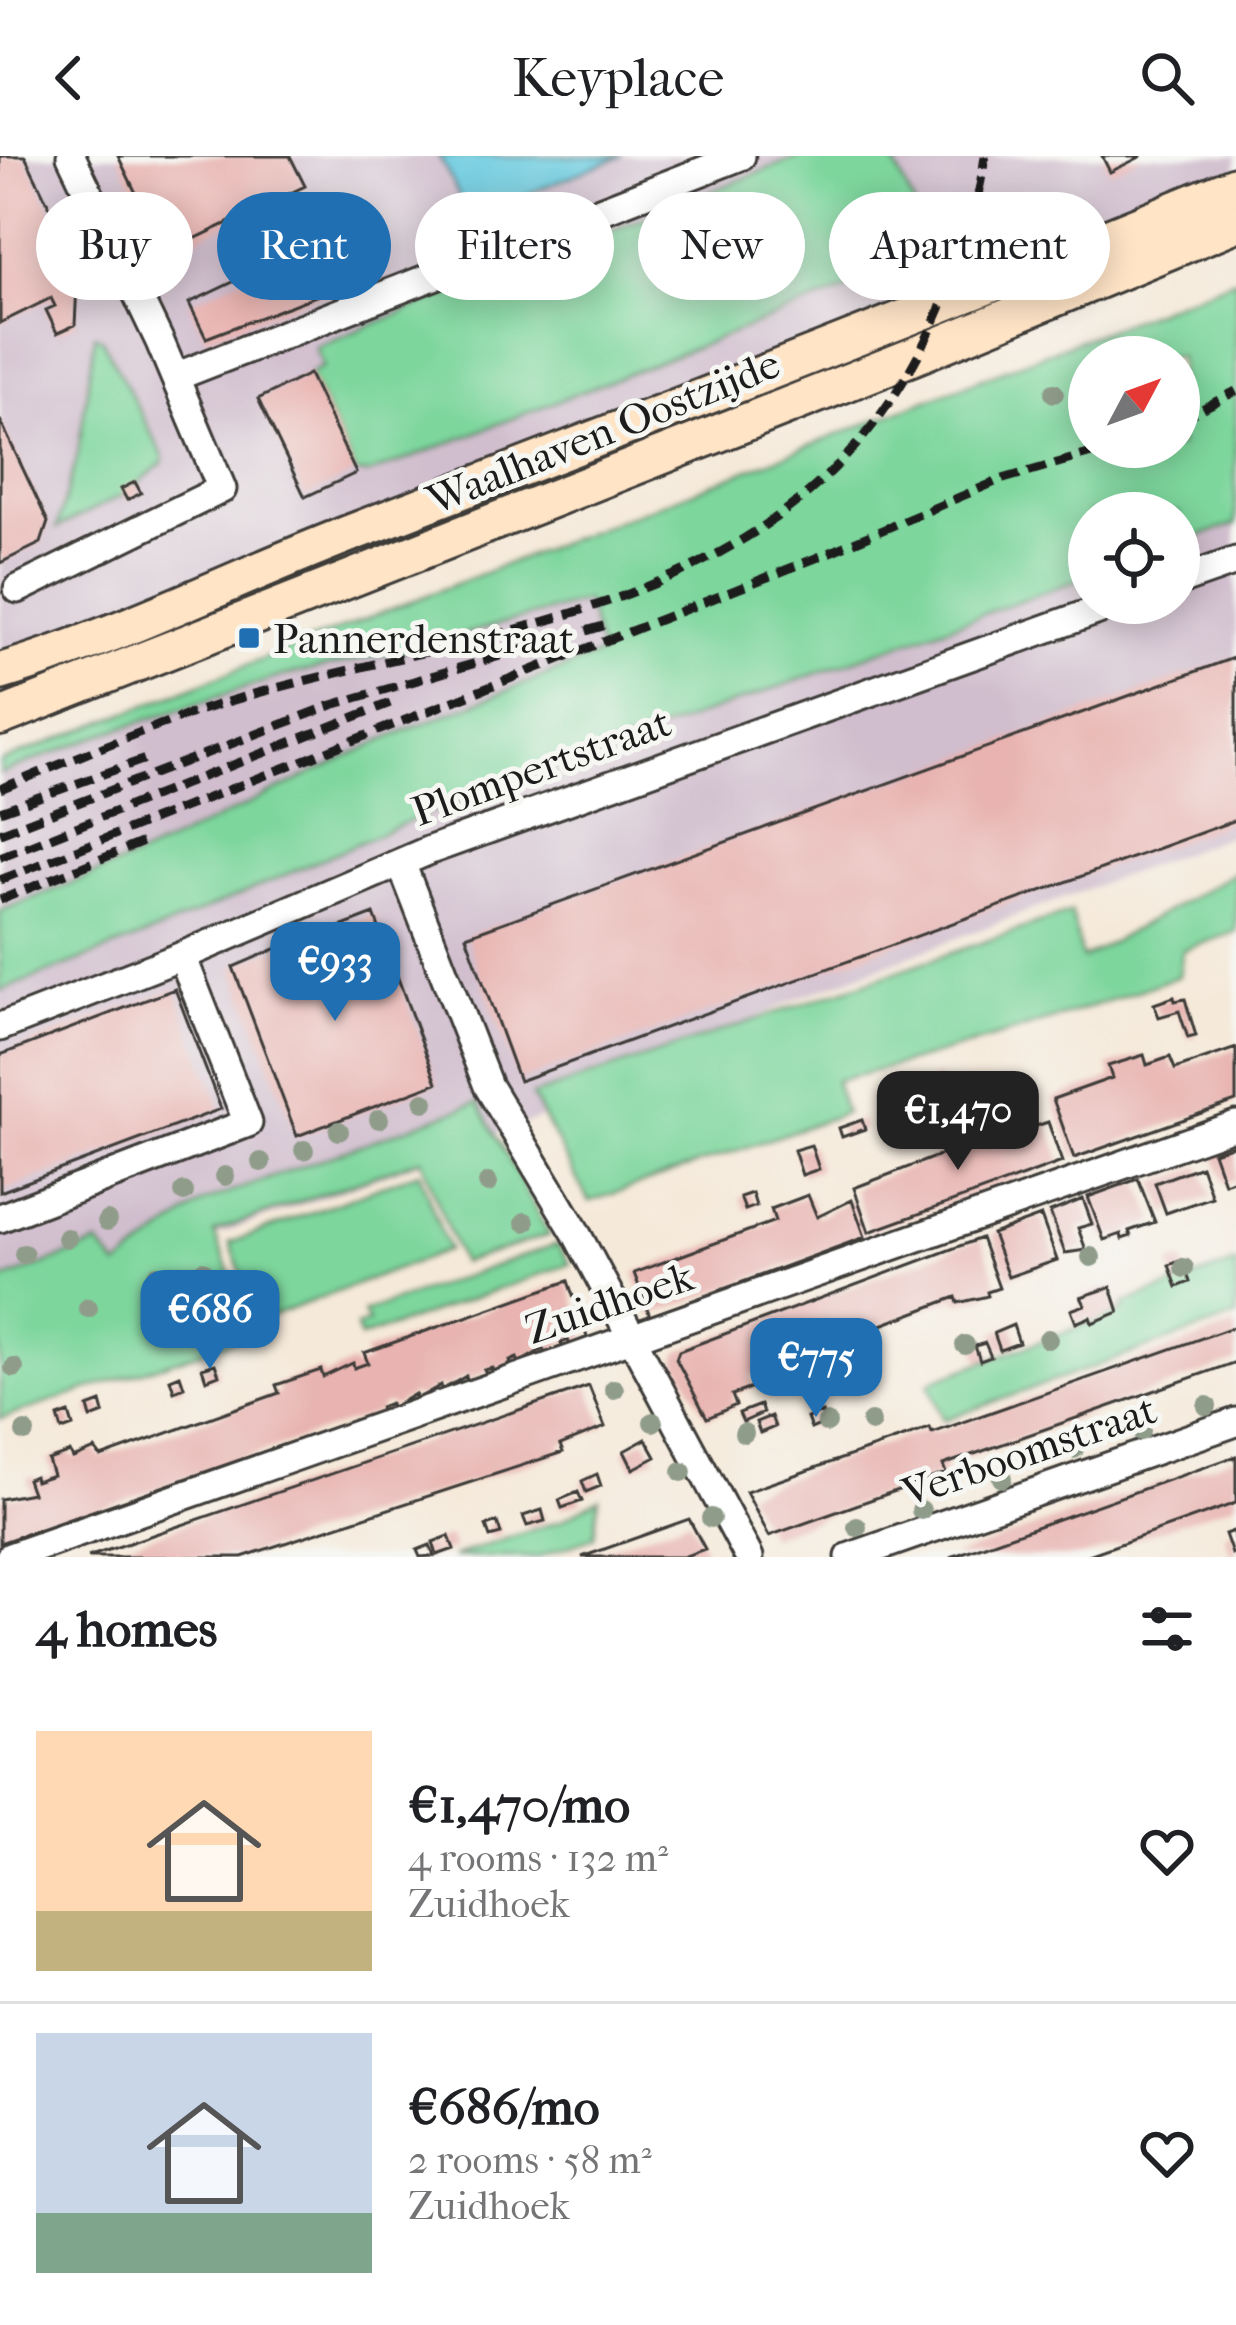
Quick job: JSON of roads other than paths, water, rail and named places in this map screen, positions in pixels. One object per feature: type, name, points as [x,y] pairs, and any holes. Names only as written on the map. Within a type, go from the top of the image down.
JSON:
[{"type":"main road","name":"Waalhaven Oostzijde","points":[[0,672],[46,658],[253,570],[941,307],[1236,185]]},
{"type":"main road","name":"Waalhaven Oostzijde","points":[[0,717],[919,354],[1236,223]]},
{"type":"street","points":[[17,589],[222,489],[71,156]]},
{"type":"street","points":[[175,377],[741,156]]},
{"type":"street","points":[[1200,574],[1236,561]]},
{"type":"street","name":"Plompertstraat","points":[[0,1027],[401,863],[1068,621]]},
{"type":"street","points":[[401,863],[488,1087],[575,1232],[749,1557]]},
{"type":"street","points":[[0,1218],[248,1123],[182,956]]},
{"type":"street","name":"Zuidhoek","points":[[10,1557],[1236,1125]]},
{"type":"street","name":"Verboomstraat","points":[[850,1557],[1236,1422]]},
{"type":"water","points":[[439,156],[622,156],[532,192],[457,192]]},
{"type":"railway","points":[[0,789],[122,739],[247,696],[544,622],[638,590],[726,549],[806,494],[875,422],[940,308],[971,222],[985,156]]},
{"type":"railway","points":[[1200,410],[1236,391]]},
{"type":"railway","points":[[0,880],[821,556],[1000,480],[1068,460]]},
{"type":"railway","points":[[0,833],[332,705],[610,624]]},
{"type":"railway","points":[[0,857],[390,703]]},
{"type":"railway","points":[[0,811],[148,758]]},
{"type":"railway","points":[[0,900],[143,842]]},
{"type":"place","name":"Pannerdenstraat","points":[[249,638]]}]
